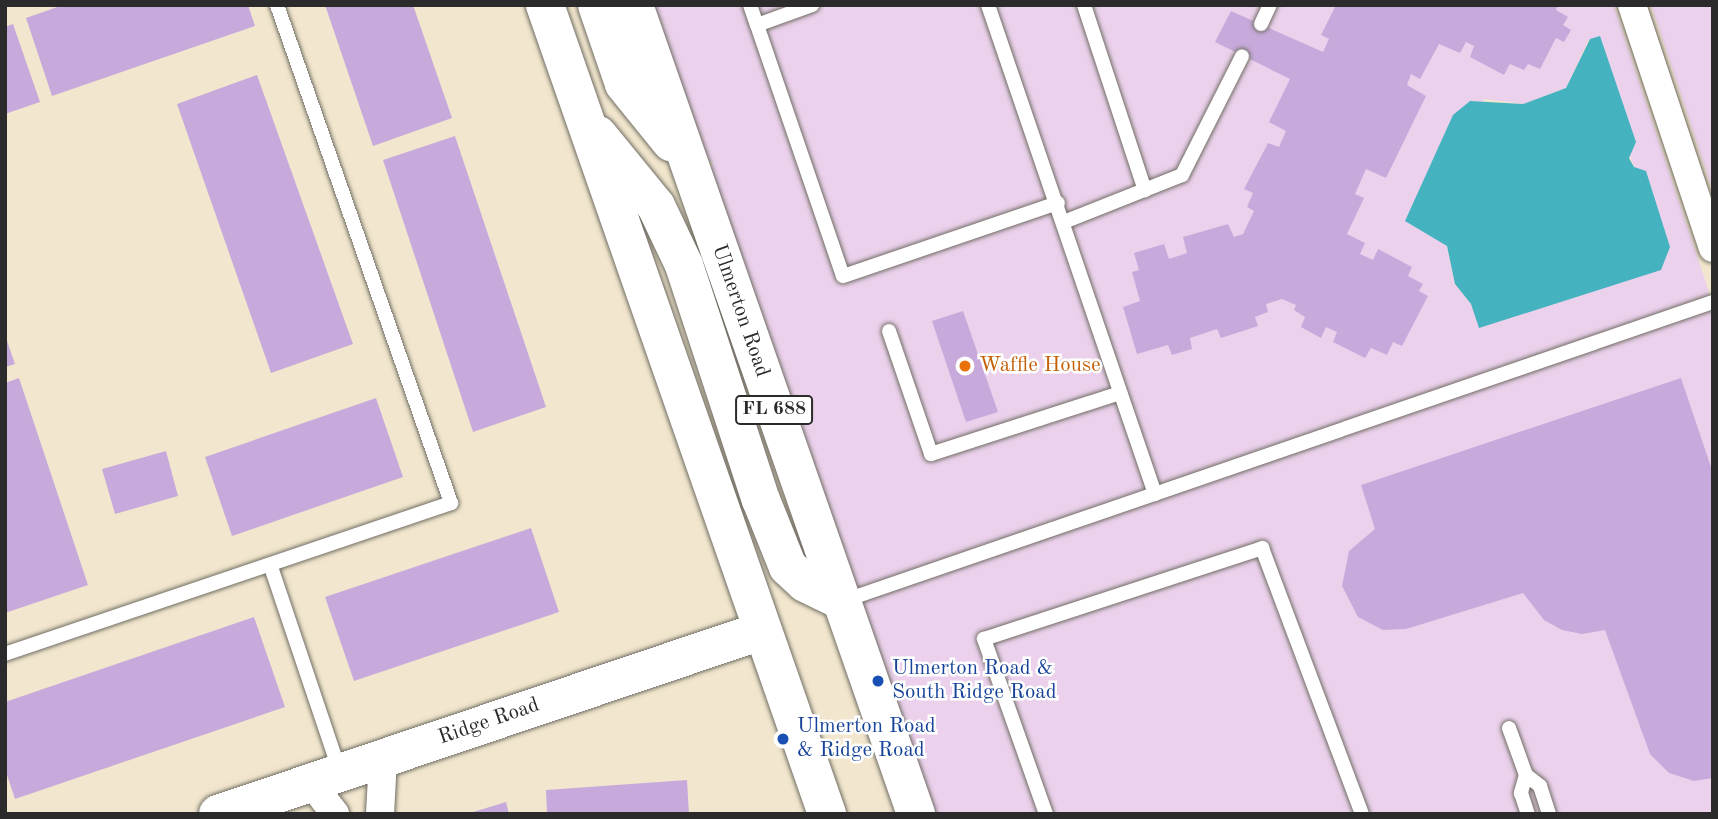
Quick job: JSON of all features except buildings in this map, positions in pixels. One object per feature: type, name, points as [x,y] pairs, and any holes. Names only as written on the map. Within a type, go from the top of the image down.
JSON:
[{"type":"main road","points":[[545,5],[827,814]]},
{"type":"main road","points":[[597,5],[624,84],[688,163]]},
{"type":"main road","name":"Ulmerton Road","points":[[634,5],[916,814]]},
{"type":"main road","points":[[582,114],[656,205],[684,265],[761,500],[788,567],[805,583],[842,601]]},
{"type":"main road","name":"Ridge Road","points":[[218,814],[761,631]]},
{"type":"street","points":[[1632,5],[1713,248]]},
{"type":"street","points":[[380,814],[383,758]]},
{"type":"street","points":[[326,778],[335,814]]},
{"type":"lane","points":[[5,654],[271,567],[452,503],[277,5]]},
{"type":"lane","points":[[750,5],[843,276],[1058,203]]},
{"type":"lane","points":[[757,25],[812,5]]},
{"type":"lane","points":[[988,5],[1058,203],[1155,494]]},
{"type":"lane","points":[[1084,5],[1145,190]]},
{"type":"lane","points":[[1261,24],[1270,5]]},
{"type":"lane","points":[[1064,222],[1182,175],[1242,56]]},
{"type":"lane","points":[[842,601],[1713,302]]},
{"type":"lane","points":[[889,331],[931,454],[1120,393]]},
{"type":"lane","points":[[1046,814],[984,639],[1262,548],[1362,814]]},
{"type":"lane","points":[[271,567],[326,778]]},
{"type":"lane","points":[[1509,727],[1526,775],[1539,786],[1549,814]]},
{"type":"lane","points":[[1526,775],[1521,793],[1528,814]]},
{"type":"shaded area","points":[[652,5],[1614,5],[1713,304],[1713,814],[935,814],[709,168],[713,165],[704,155]],"holes":[[[1589,39],[1634,167],[1471,304],[1455,284],[1447,246],[1430,232],[1484,99],[1523,104],[1566,88]]]},
{"type":"shaded area","points":[[1651,5],[1713,5],[1713,192]]},
{"type":"water","points":[[1600,36],[1636,142],[1629,158],[1634,167],[1646,171],[1670,247],[1661,270],[1479,328],[1471,304],[1455,284],[1447,246],[1405,221],[1453,115],[1470,101],[1523,104],[1566,88],[1590,39]]},
{"type":"place","name":"Waffle House","points":[[965,366]]},
{"type":"place","name":"Ulmerton Road & South Ridge Road","points":[[878,681]]},
{"type":"place","name":"Ulmerton Road & Ridge Road","points":[[783,739]]}]
